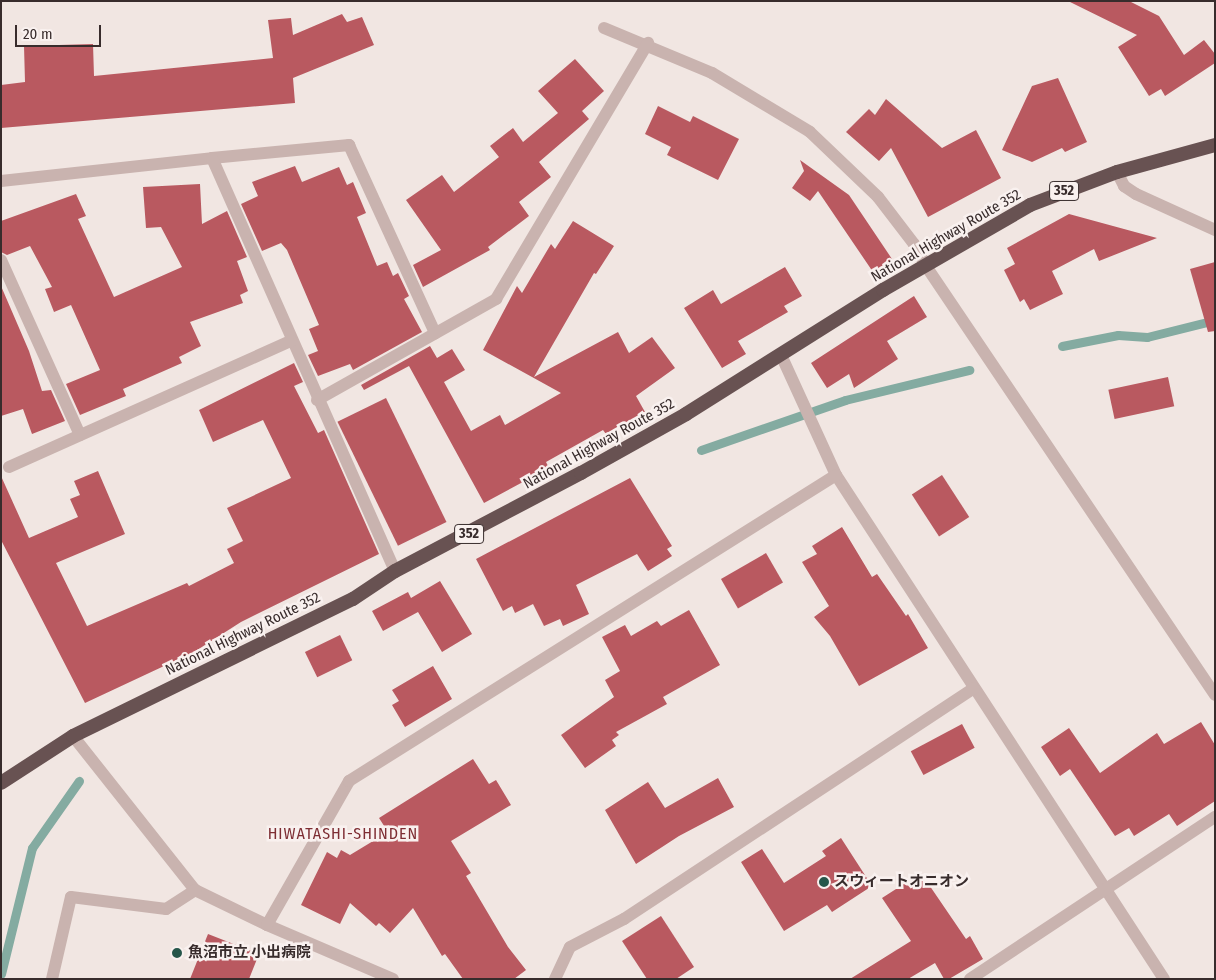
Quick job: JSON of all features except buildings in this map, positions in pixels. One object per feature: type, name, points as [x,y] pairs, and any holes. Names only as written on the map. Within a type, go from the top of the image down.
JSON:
[{"type":"highway","name":"National Highway Route 352","points":[[1,783],[73,736],[353,599],[395,571],[607,458],[1030,205],[1117,172],[1215,145]]},
{"type":"street","points":[[604,28],[648,43],[712,73],[810,132],[878,197],[914,244],[926,266],[1215,695]]},
{"type":"street","points":[[317,400],[496,299],[648,43]]},
{"type":"street","points":[[1,181],[349,145],[435,333]]},
{"type":"street","points":[[212,158],[317,400],[395,571]]},
{"type":"street","points":[[1117,172],[1124,186],[1136,194],[1215,230]]},
{"type":"street","points":[[1,260],[80,436]]},
{"type":"street","points":[[9,467],[291,341]]},
{"type":"street","points":[[781,354],[836,475],[974,688],[1106,886],[1164,979]]},
{"type":"street","points":[[267,925],[349,781],[836,475]]},
{"type":"street","points":[[555,979],[570,947],[624,919],[974,688]]},
{"type":"street","points":[[73,736],[195,890],[267,925],[393,979]]},
{"type":"street","points":[[970,979],[1106,886],[1215,817]]},
{"type":"street","points":[[52,979],[71,897],[166,909],[195,890]]},
{"type":"waterway","points":[[1062,346],[1118,335],[1147,337],[1215,320]]},
{"type":"waterway","points":[[701,450],[845,400],[969,370]]},
{"type":"waterway","points":[[1,974],[32,848],[79,781]]},
{"type":"place","name":"スウィートオニオン","points":[[824,882]]},
{"type":"place","name":"魚沼市立 小出病院","points":[[177,953]]},
{"type":"district","name":"HIWATASHI-SHINDEN","points":[[343,834]]}]
